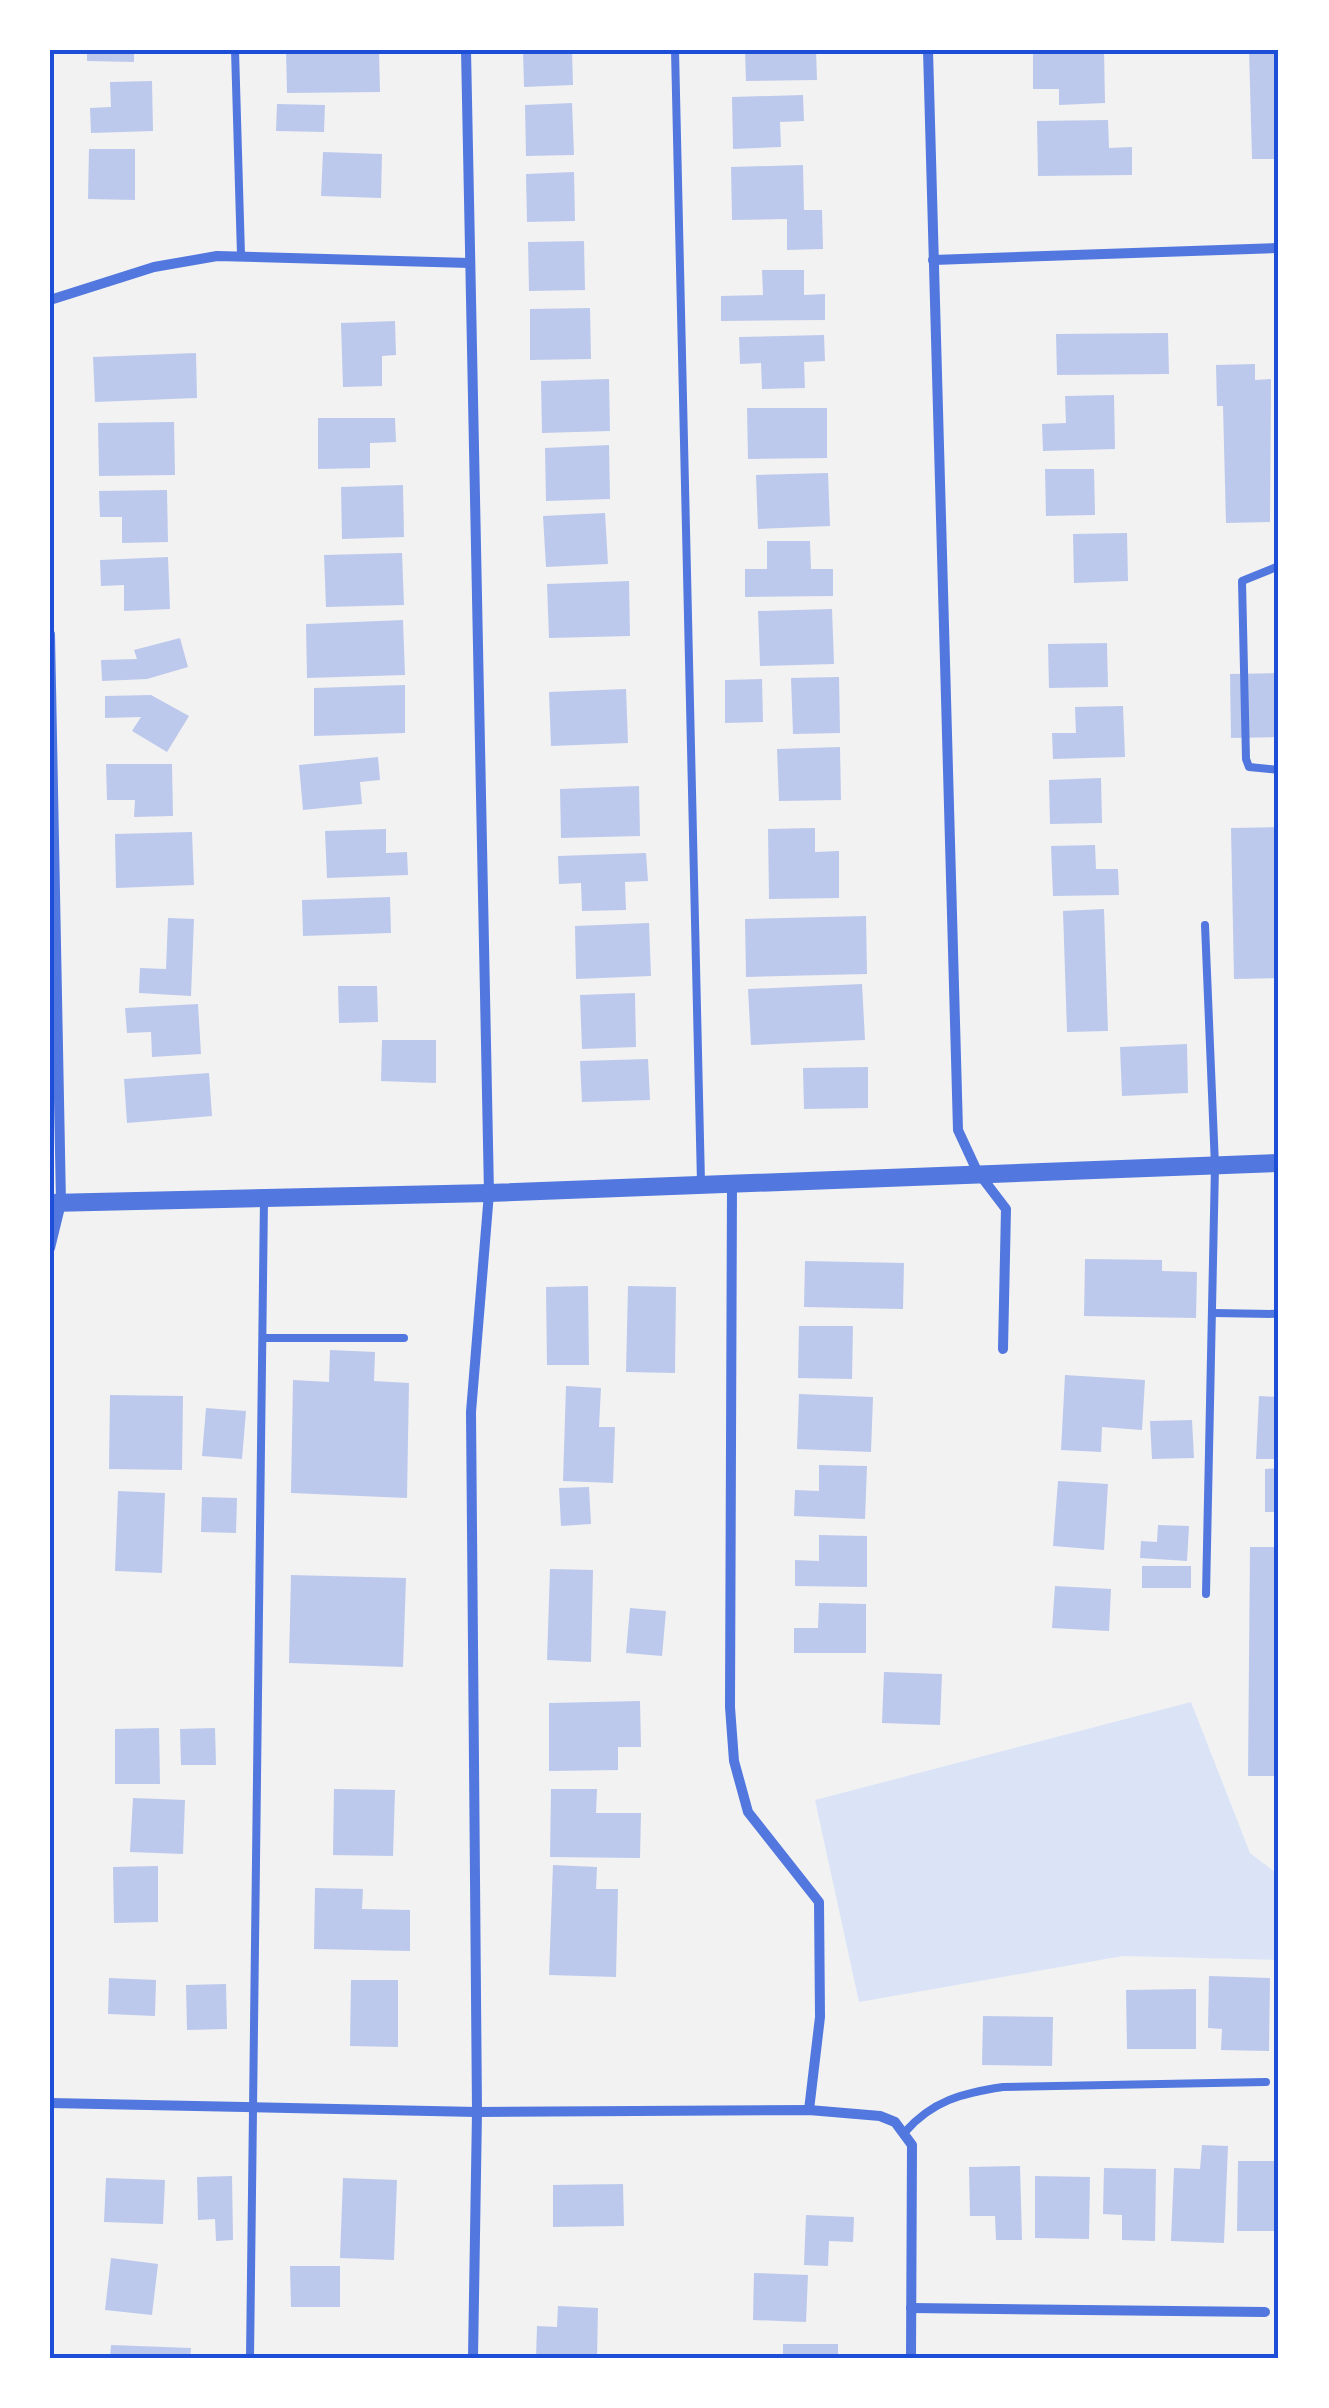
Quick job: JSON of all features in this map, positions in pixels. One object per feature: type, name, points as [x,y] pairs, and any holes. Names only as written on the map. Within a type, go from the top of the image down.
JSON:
[{"type":"street","points":[[466,50],[488,1193],[470,1412],[477,2112],[473,2358]]},
{"type":"street","points":[[928,50],[958,1130],[977,1171],[1006,1210],[1003,1349]]},
{"type":"street","points":[[933,260],[1279,248]]},
{"type":"street","points":[[50,300],[154,268],[241,256],[470,263]]},
{"type":"street","points":[[50,634],[56,1203],[50,1248]]},
{"type":"street","points":[[56,1203],[488,1193],[977,1171],[1279,1163]]},
{"type":"street","points":[[732,1182],[732,1743],[748,1812],[819,1902],[820,2017],[809,2110]]},
{"type":"street","points":[[50,2103],[477,2112],[809,2110],[880,2116],[895,2122],[912,2145],[911,2358]]},
{"type":"street","points":[[911,2308],[1265,2312]]},
{"type":"lane","points":[[235,50],[241,256]]},
{"type":"lane","points":[[674,50],[700,1183]]},
{"type":"lane","points":[[1279,566],[1242,581],[1246,759],[1249,767],[1279,770]]},
{"type":"lane","points":[[1205,925],[1215,1166],[1206,1594]]},
{"type":"lane","points":[[250,2358],[264,1198]]},
{"type":"lane","points":[[1213,1313],[1279,1314]]},
{"type":"lane","points":[[262,1338],[404,1338]]},
{"type":"lane","points":[[905,2132],[926,2108],[970,2092],[1002,2086],[1266,2082]]},
{"type":"shaded area","points":[[1191,1702],[1250,1853],[1279,1875],[1279,1960],[1123,1956],[859,2002],[815,1800]]},
{"type":"building","points":[[87,50],[134,50],[134,62],[87,61]]},
{"type":"building","points":[[286,50],[379,50],[380,92],[287,93]]},
{"type":"building","points":[[523,50],[572,50],[573,85],[524,87]]},
{"type":"building","points":[[745,50],[816,50],[817,80],[746,81]]},
{"type":"building","points":[[1104,50],[1105,103],[1059,105],[1059,89],[1033,89],[1033,52]]},
{"type":"building","points":[[1249,50],[1279,50],[1279,159],[1252,159]]},
{"type":"building","points":[[152,81],[153,131],[91,133],[90,108],[111,107],[110,82]]},
{"type":"building","points":[[803,95],[804,121],[780,122],[781,147],[733,149],[732,97]]},
{"type":"building","points":[[572,103],[574,155],[526,156],[525,105]]},
{"type":"building","points":[[277,104],[325,105],[324,132],[276,131]]},
{"type":"building","points":[[1108,120],[1109,148],[1132,147],[1132,175],[1038,176],[1037,121]]},
{"type":"building","points":[[89,149],[135,149],[135,200],[88,199]]},
{"type":"building","points":[[323,152],[382,154],[381,198],[321,196]]},
{"type":"building","points":[[803,165],[804,210],[822,210],[823,249],[787,250],[787,219],[732,220],[731,167]]},
{"type":"building","points":[[574,172],[575,221],[527,222],[526,174]]},
{"type":"building","points":[[584,241],[585,290],[529,291],[528,242]]},
{"type":"building","points":[[762,270],[804,270],[804,295],[825,294],[825,320],[721,321],[721,296],[763,295]]},
{"type":"building","points":[[590,308],[591,359],[530,360],[530,309]]},
{"type":"building","points":[[395,321],[396,355],[382,356],[382,386],[343,387],[341,323]]},
{"type":"building","points":[[1168,333],[1169,374],[1057,375],[1056,334]]},
{"type":"building","points":[[824,335],[825,361],[804,362],[805,388],[762,389],[761,363],[740,364],[739,337]]},
{"type":"building","points":[[196,353],[197,398],[95,402],[93,357]]},
{"type":"building","points":[[1255,364],[1255,380],[1271,379],[1270,522],[1226,523],[1223,406],[1217,406],[1216,365]]},
{"type":"building","points":[[609,379],[610,431],[542,433],[541,381]]},
{"type":"building","points":[[1114,395],[1115,449],[1043,451],[1042,424],[1066,423],[1065,396]]},
{"type":"building","points":[[747,408],[827,408],[827,458],[748,459]]},
{"type":"building","points":[[318,418],[395,418],[396,442],[370,443],[370,468],[318,469]]},
{"type":"building","points":[[174,422],[175,475],[99,476],[98,423]]},
{"type":"building","points":[[609,445],[610,499],[546,501],[545,448]]},
{"type":"building","points":[[1045,469],[1094,469],[1095,515],[1046,516]]},
{"type":"building","points":[[828,473],[830,526],[758,529],[756,475]]},
{"type":"building","points":[[403,485],[404,537],[342,539],[341,487]]},
{"type":"building","points":[[167,490],[168,542],[122,543],[122,517],[100,517],[99,491]]},
{"type":"building","points":[[605,513],[608,564],[546,567],[543,516]]},
{"type":"building","points":[[1127,533],[1128,581],[1074,583],[1073,534]]},
{"type":"building","points":[[767,541],[810,541],[811,569],[833,569],[833,596],[745,597],[745,569],[767,569]]},
{"type":"building","points":[[402,553],[404,605],[326,607],[324,555]]},
{"type":"building","points":[[168,557],[170,609],[124,611],[124,585],[101,586],[100,560]]},
{"type":"building","points":[[629,581],[630,636],[549,638],[547,584]]},
{"type":"building","points":[[832,609],[834,664],[760,666],[758,611]]},
{"type":"building","points":[[403,620],[405,675],[307,678],[306,624]]},
{"type":"building","points":[[180,638],[188,667],[147,679],[102,681],[101,660],[137,659],[134,650]]},
{"type":"building","points":[[1107,643],[1108,687],[1049,688],[1048,644]]},
{"type":"building","points":[[1279,673],[1279,737],[1231,738],[1230,674]]},
{"type":"building","points":[[839,677],[840,733],[793,734],[791,678]]},
{"type":"building","points":[[762,679],[763,722],[725,723],[725,680]]},
{"type":"building","points":[[405,685],[405,733],[314,736],[314,688]]},
{"type":"building","points":[[626,689],[628,743],[551,746],[549,692]]},
{"type":"building","points":[[151,695],[189,716],[167,752],[132,731],[141,717],[105,718],[105,696]]},
{"type":"building","points":[[1123,706],[1125,757],[1053,759],[1052,733],[1076,733],[1075,707]]},
{"type":"building","points":[[840,747],[841,800],[779,801],[777,749]]},
{"type":"building","points":[[378,757],[380,780],[360,782],[362,804],[303,810],[299,765]]},
{"type":"building","points":[[106,764],[172,764],[173,816],[134,817],[135,800],[107,800]]},
{"type":"building","points":[[1101,778],[1102,823],[1050,824],[1049,780]]},
{"type":"building","points":[[639,786],[640,836],[561,838],[560,789]]},
{"type":"building","points":[[1279,827],[1279,978],[1234,979],[1231,828]]},
{"type":"building","points":[[815,828],[815,852],[839,851],[839,898],[769,899],[768,829]]},
{"type":"building","points":[[386,829],[386,853],[407,852],[408,875],[327,878],[325,831]]},
{"type":"building","points":[[192,832],[194,885],[116,888],[115,834]]},
{"type":"building","points":[[1095,845],[1096,869],[1118,869],[1119,895],[1053,896],[1051,846]]},
{"type":"building","points":[[646,853],[648,881],[625,882],[626,910],[582,911],[581,883],[559,884],[558,856]]},
{"type":"building","points":[[390,897],[391,933],[303,936],[302,900]]},
{"type":"building","points":[[1104,909],[1108,1031],[1067,1032],[1063,911]]},
{"type":"building","points":[[866,916],[867,974],[746,977],[745,919]]},
{"type":"building","points":[[168,918],[194,919],[191,996],[139,993],[140,968],[166,969]]},
{"type":"building","points":[[649,923],[651,976],[576,979],[575,926]]},
{"type":"building","points":[[862,984],[865,1040],[751,1045],[748,989]]},
{"type":"building","points":[[338,986],[377,986],[378,1022],[339,1023]]},
{"type":"building","points":[[635,993],[636,1047],[582,1049],[580,995]]},
{"type":"building","points":[[198,1004],[201,1054],[152,1057],[151,1032],[127,1033],[125,1008]]},
{"type":"building","points":[[382,1040],[436,1040],[436,1083],[381,1081]]},
{"type":"building","points":[[1187,1044],[1188,1093],[1122,1096],[1120,1047]]},
{"type":"building","points":[[648,1059],[650,1100],[582,1102],[580,1061]]},
{"type":"building","points":[[868,1067],[868,1108],[804,1109],[803,1068]]},
{"type":"building","points":[[209,1073],[212,1116],[127,1123],[124,1079]]},
{"type":"building","points":[[1085,1259],[1162,1260],[1162,1271],[1197,1272],[1196,1318],[1084,1316]]},
{"type":"building","points":[[805,1261],[904,1263],[903,1309],[804,1307]]},
{"type":"building","points":[[588,1286],[589,1365],[547,1365],[546,1287]]},
{"type":"building","points":[[628,1286],[676,1287],[675,1373],[626,1372]]},
{"type":"building","points":[[799,1326],[853,1326],[852,1379],[798,1378]]},
{"type":"building","points":[[330,1350],[375,1352],[374,1381],[409,1383],[407,1498],[291,1493],[293,1380],[329,1382]]},
{"type":"building","points":[[1065,1375],[1145,1380],[1142,1430],[1102,1427],[1101,1452],[1061,1450]]},
{"type":"building","points":[[566,1386],[601,1388],[599,1427],[615,1427],[613,1483],[563,1481]]},
{"type":"building","points":[[799,1394],[873,1397],[871,1452],[797,1449]]},
{"type":"building","points":[[110,1395],[183,1396],[182,1470],[109,1469]]},
{"type":"building","points":[[1259,1396],[1279,1397],[1279,1459],[1256,1459]]},
{"type":"building","points":[[206,1408],[246,1411],[242,1459],[202,1456]]},
{"type":"building","points":[[1192,1420],[1194,1458],[1152,1459],[1150,1421]]},
{"type":"building","points":[[819,1465],[867,1466],[865,1519],[794,1516],[795,1490],[819,1491]]},
{"type":"building","points":[[1279,1468],[1279,1512],[1265,1512],[1265,1469]]},
{"type":"building","points":[[1058,1481],[1108,1484],[1104,1550],[1053,1546]]},
{"type":"building","points":[[589,1487],[591,1524],[561,1526],[559,1488]]},
{"type":"building","points":[[118,1491],[165,1493],[162,1573],[115,1571]]},
{"type":"building","points":[[202,1497],[237,1498],[236,1533],[201,1532]]},
{"type":"building","points":[[1158,1525],[1189,1526],[1187,1561],[1140,1558],[1141,1541],[1157,1542]]},
{"type":"building","points":[[819,1535],[867,1536],[867,1587],[795,1586],[795,1560],[819,1561]]},
{"type":"building","points":[[1250,1547],[1279,1547],[1279,1776],[1248,1776]]},
{"type":"building","points":[[1142,1566],[1191,1566],[1191,1588],[1142,1588]]},
{"type":"building","points":[[550,1569],[593,1570],[591,1662],[547,1660]]},
{"type":"building","points":[[291,1575],[406,1578],[403,1667],[289,1663]]},
{"type":"building","points":[[1055,1586],[1111,1589],[1109,1631],[1052,1628]]},
{"type":"building","points":[[819,1603],[866,1604],[866,1653],[794,1653],[794,1628],[818,1628]]},
{"type":"building","points":[[630,1608],[666,1611],[662,1656],[626,1653]]},
{"type":"building","points":[[884,1672],[942,1674],[940,1725],[882,1723]]},
{"type":"building","points":[[640,1701],[641,1747],[618,1747],[618,1770],[549,1771],[549,1703]]},
{"type":"building","points":[[159,1728],[160,1784],[115,1784],[115,1729]]},
{"type":"building","points":[[215,1728],[216,1765],[181,1765],[180,1729]]},
{"type":"building","points":[[334,1789],[395,1790],[393,1856],[333,1855]]},
{"type":"building","points":[[551,1789],[597,1789],[596,1813],[641,1813],[640,1858],[550,1857]]},
{"type":"building","points":[[133,1798],[185,1800],[183,1854],[130,1852]]},
{"type":"building","points":[[553,1865],[597,1867],[596,1889],[618,1889],[616,1977],[549,1975]]},
{"type":"building","points":[[158,1866],[158,1922],[114,1923],[113,1867]]},
{"type":"building","points":[[315,1888],[363,1889],[362,1909],[410,1910],[410,1951],[314,1949]]},
{"type":"building","points":[[1209,1976],[1270,1978],[1269,2051],[1221,2050],[1222,2029],[1208,2028]]},
{"type":"building","points":[[109,1978],[156,1980],[155,2016],[108,2014]]},
{"type":"building","points":[[351,1980],[398,1980],[398,2047],[350,2046]]},
{"type":"building","points":[[226,1984],[227,2029],[187,2030],[186,1985]]},
{"type":"building","points":[[1196,1989],[1196,2049],[1127,2049],[1126,1990]]},
{"type":"building","points":[[983,2016],[1053,2017],[1052,2066],[982,2065]]},
{"type":"building","points":[[1202,2145],[1228,2146],[1224,2243],[1171,2241],[1174,2168],[1200,2169]]},
{"type":"building","points":[[1238,2161],[1279,2161],[1279,2231],[1237,2231]]},
{"type":"building","points":[[1020,2166],[1022,2240],[996,2240],[995,2216],[970,2216],[969,2167]]},
{"type":"building","points":[[1104,2168],[1156,2169],[1155,2241],[1122,2240],[1122,2215],[1103,2214]]},
{"type":"building","points":[[232,2176],[233,2240],[216,2241],[215,2219],[198,2220],[197,2177]]},
{"type":"building","points":[[1035,2176],[1090,2177],[1089,2239],[1035,2238]]},
{"type":"building","points":[[106,2178],[165,2180],[163,2224],[104,2222]]},
{"type":"building","points":[[343,2178],[397,2180],[394,2260],[340,2258]]},
{"type":"building","points":[[623,2184],[624,2226],[553,2227],[553,2185]]},
{"type":"building","points":[[806,2215],[854,2217],[853,2242],[829,2241],[828,2266],[804,2265]]},
{"type":"building","points":[[111,2258],[158,2264],[152,2315],[105,2310]]},
{"type":"building","points":[[290,2266],[340,2266],[340,2307],[291,2307]]},
{"type":"building","points":[[754,2273],[808,2275],[806,2322],[753,2320]]},
{"type":"building","points":[[558,2306],[598,2308],[597,2358],[536,2358],[537,2326],[557,2327]]},
{"type":"building","points":[[783,2344],[838,2344],[838,2358],[783,2358]]},
{"type":"building","points":[[111,2345],[191,2348],[190,2358],[110,2358]]}]
